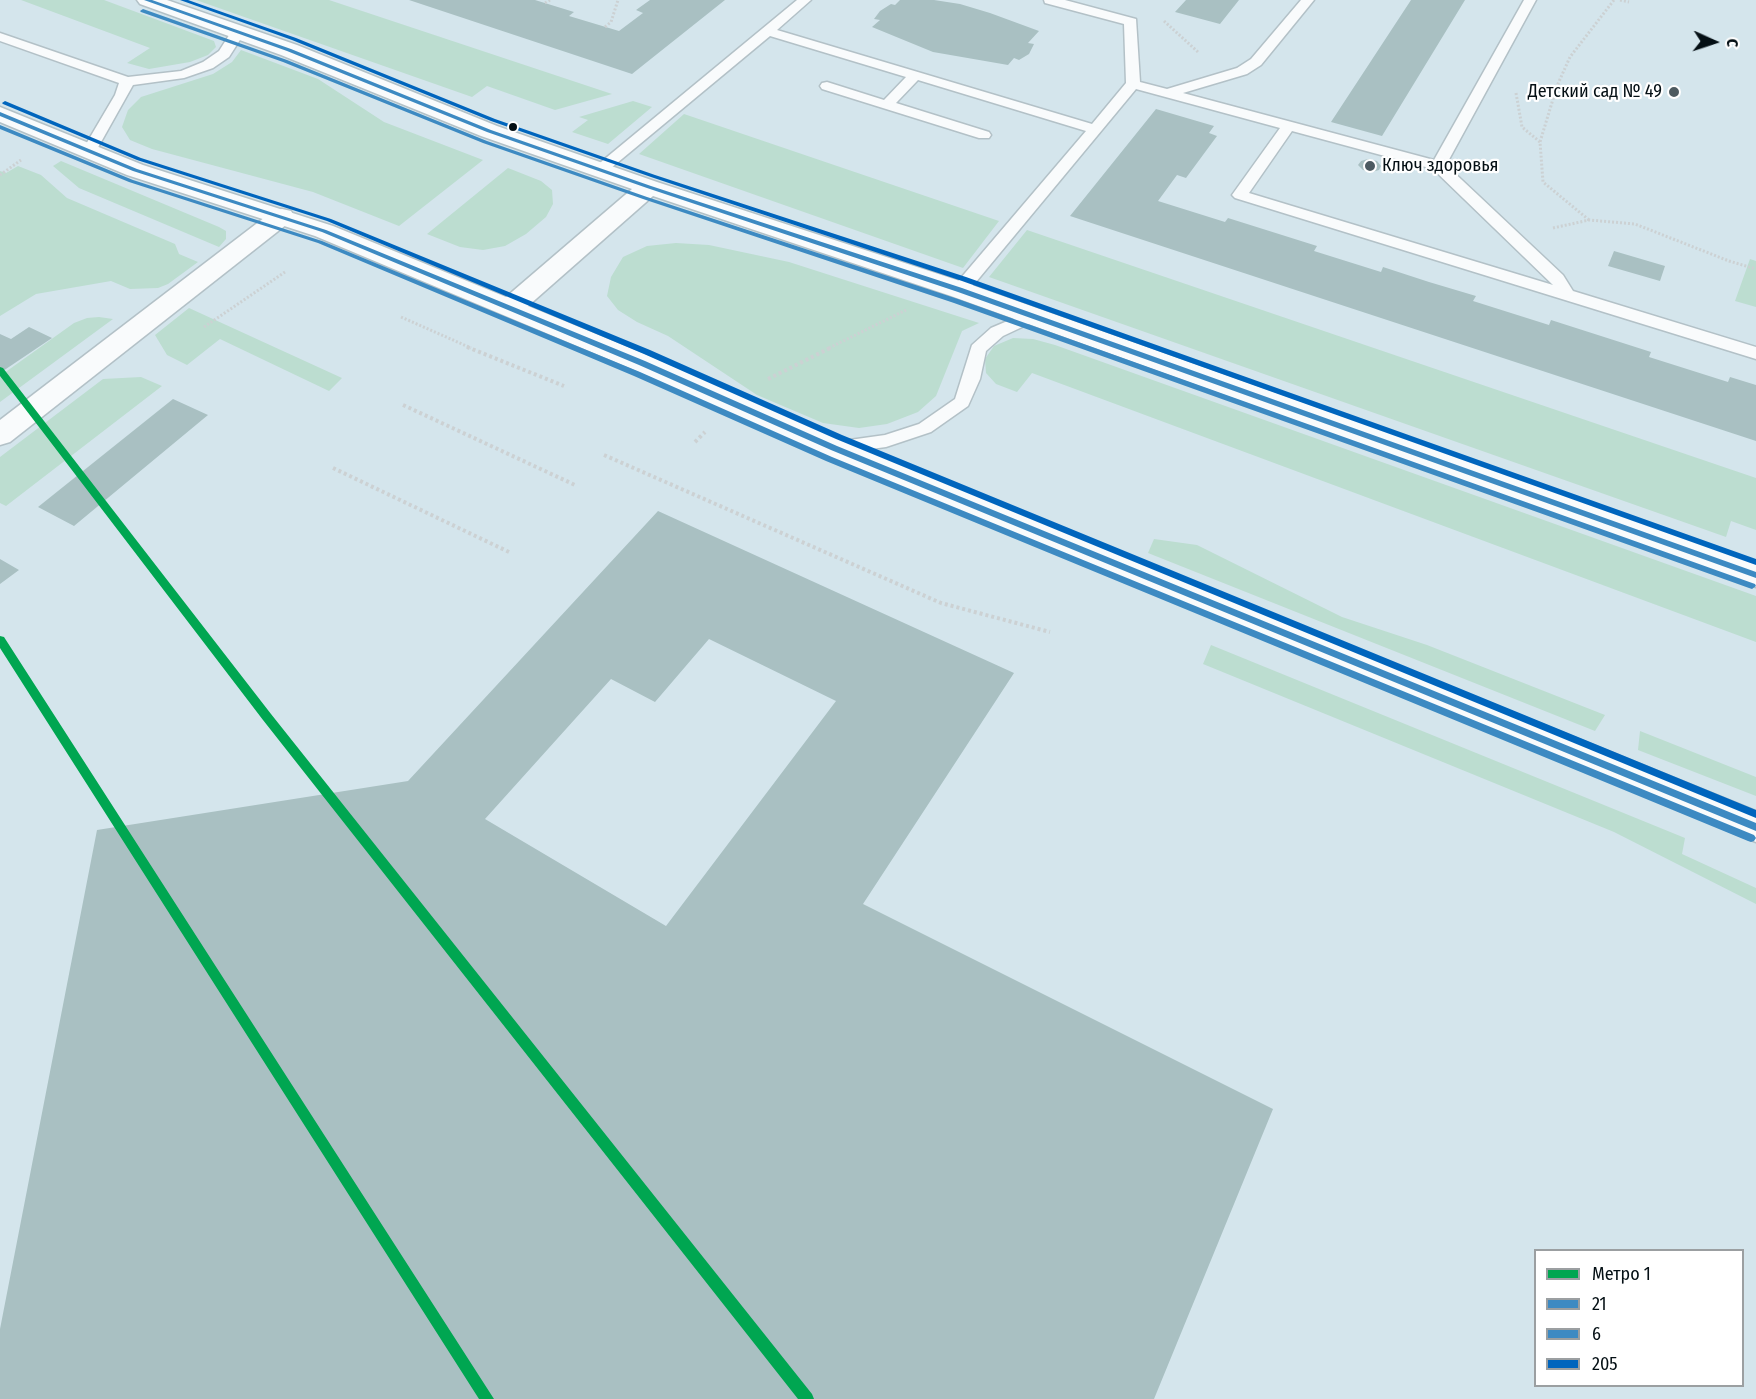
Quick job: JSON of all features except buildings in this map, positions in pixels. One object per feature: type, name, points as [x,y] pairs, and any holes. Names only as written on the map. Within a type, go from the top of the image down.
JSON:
[{"type":"main road","points":[[147,0],[289,50],[489,131],[649,187],[960,290],[1756,575]]},
{"type":"main road","points":[[0,114],[135,170],[324,231],[642,363],[834,448],[1756,827]]},
{"type":"main road","points":[[508,309],[649,187]]},
{"type":"main road","points":[[0,435],[282,216]]},
{"type":"lane","points":[[600,170],[805,0]]},
{"type":"lane","points":[[960,290],[1133,84],[1131,22],[1050,0]]},
{"type":"lane","points":[[1227,93],[1242,71],[1256,62],[1308,0]]},
{"type":"lane","points":[[1438,166],[1530,0]]},
{"type":"lane","points":[[768,31],[1095,129]]},
{"type":"lane","points":[[0,37],[127,81],[184,74],[208,65],[224,54],[238,32]]},
{"type":"lane","points":[[887,105],[916,75]]},
{"type":"lane","points":[[89,151],[122,95],[127,81]]},
{"type":"lane","points":[[1133,84],[1167,93],[1227,93],[1289,125],[1438,166],[1557,279],[1566,294]]},
{"type":"lane","points":[[827,86],[984,135]]},
{"type":"lane","points":[[1167,93],[1227,93]]},
{"type":"lane","points":[[1289,125],[1240,195],[1756,353]]},
{"type":"lane","points":[[834,448],[886,441],[925,428],[962,402],[971,379],[978,349],[996,333],[1031,316]]},
{"type":"path","points":[[545,3],[550,0]]},
{"type":"path","points":[[605,27],[611,22],[618,0]]},
{"type":"path","points":[[1589,220],[1543,183],[1540,142],[1557,86],[1570,57],[1614,0]]},
{"type":"path","points":[[1620,0],[1629,2]]},
{"type":"path","points":[[1158,15],[1227,93]]},
{"type":"path","points":[[1498,57],[1516,93],[1522,127],[1540,142]]},
{"type":"path","points":[[0,175],[25,157]]},
{"type":"path","points":[[1509,234],[1589,220],[1635,224],[1729,261],[1756,269]]},
{"type":"path","points":[[695,442],[733,404],[756,385],[892,317],[960,290]]},
{"type":"path","points":[[400,317],[564,386]]},
{"type":"path","points":[[403,405],[575,485]]},
{"type":"path","points":[[604,455],[941,603],[1050,632]]},
{"type":"path","points":[[333,468],[509,552]]},
{"type":"green space","points":[[21,0],[104,0],[214,41],[216,47],[208,55],[190,62],[149,69],[127,63],[150,48]]},
{"type":"green space","points":[[196,0],[329,0],[612,94],[555,110],[487,86],[472,97]]},
{"type":"green space","points":[[241,50],[318,79],[384,122],[483,160],[399,226],[313,192],[152,149],[130,140],[122,127],[128,110],[141,97],[213,74],[232,62]]},
{"type":"green space","points":[[633,101],[652,107],[608,144],[572,132],[588,120],[579,117]]},
{"type":"green space","points":[[684,114],[999,221],[963,268],[639,154]]},
{"type":"green space","points":[[61,161],[219,227],[226,231],[226,239],[219,247],[79,188],[53,166]]},
{"type":"green space","points":[[18,166],[41,175],[67,198],[175,244],[179,254],[198,262],[168,284],[158,288],[130,289],[111,281],[36,294],[0,316],[0,171],[6,173]]},
{"type":"green space","points":[[508,168],[541,181],[552,190],[553,204],[546,217],[526,234],[505,246],[483,250],[460,247],[427,234]]},
{"type":"green space","points":[[1027,230],[1756,478],[1756,530],[1731,521],[1726,537],[989,277]]},
{"type":"green space","points":[[676,243],[709,245],[789,262],[979,323],[962,331],[936,396],[918,412],[887,424],[859,428],[823,423],[757,395],[668,336],[637,322],[618,310],[607,296],[611,277],[623,257],[647,246]]},
{"type":"green space","points":[[1750,259],[1756,261],[1756,307],[1735,301]]},
{"type":"green space","points":[[189,308],[342,378],[329,391],[220,339],[187,365],[167,355],[155,335]]},
{"type":"green space","points":[[87,318],[113,319],[0,402],[0,376],[74,323]]},
{"type":"green space","points":[[1013,338],[1033,339],[1055,345],[1756,596],[1756,642],[1032,373],[1017,392],[996,384],[986,373],[985,359],[994,346]]},
{"type":"green space","points":[[141,377],[162,386],[6,506],[0,503],[0,457],[103,379]]},
{"type":"green space","points":[[1154,539],[1197,545],[1342,617],[1427,645],[1605,715],[1595,731],[1148,553]]},
{"type":"green space","points":[[1211,645],[1685,838],[1682,854],[1756,888],[1756,904],[1614,832],[1203,664]]},
{"type":"green space","points":[[1640,731],[1756,777],[1756,796],[1638,750]]},
{"type":"metro line","name":"1","points":[[0,370],[267,717],[807,1399]]},
{"type":"metro line","name":"1","points":[[0,640],[487,1399]]},
{"type":"transit line","name":"21","points":[[147,0],[289,50],[489,131],[649,187],[960,290],[1756,575]]},
{"type":"transit line","name":"205","points":[[183,0],[294,39],[493,120],[653,176],[964,279],[1756,562]]},
{"type":"transit line","name":"6","points":[[143,11],[285,61],[485,142],[645,198],[956,301],[1752,586]]},
{"type":"transit line","name":"205","points":[[5,103],[139,159],[329,220],[647,352],[839,437],[1756,814]]},
{"type":"transit line","name":"21","points":[[0,114],[135,170],[324,231],[642,363],[834,448],[1756,827]]},
{"type":"transit line","name":"6","points":[[0,127],[131,181],[320,242],[637,374],[829,459],[1751,838]]},
{"type":"place","name":"Детский сад № 49","points":[[1674,92]]},
{"type":"place","name":"Ключ здоровья","points":[[1370,166]]}]
